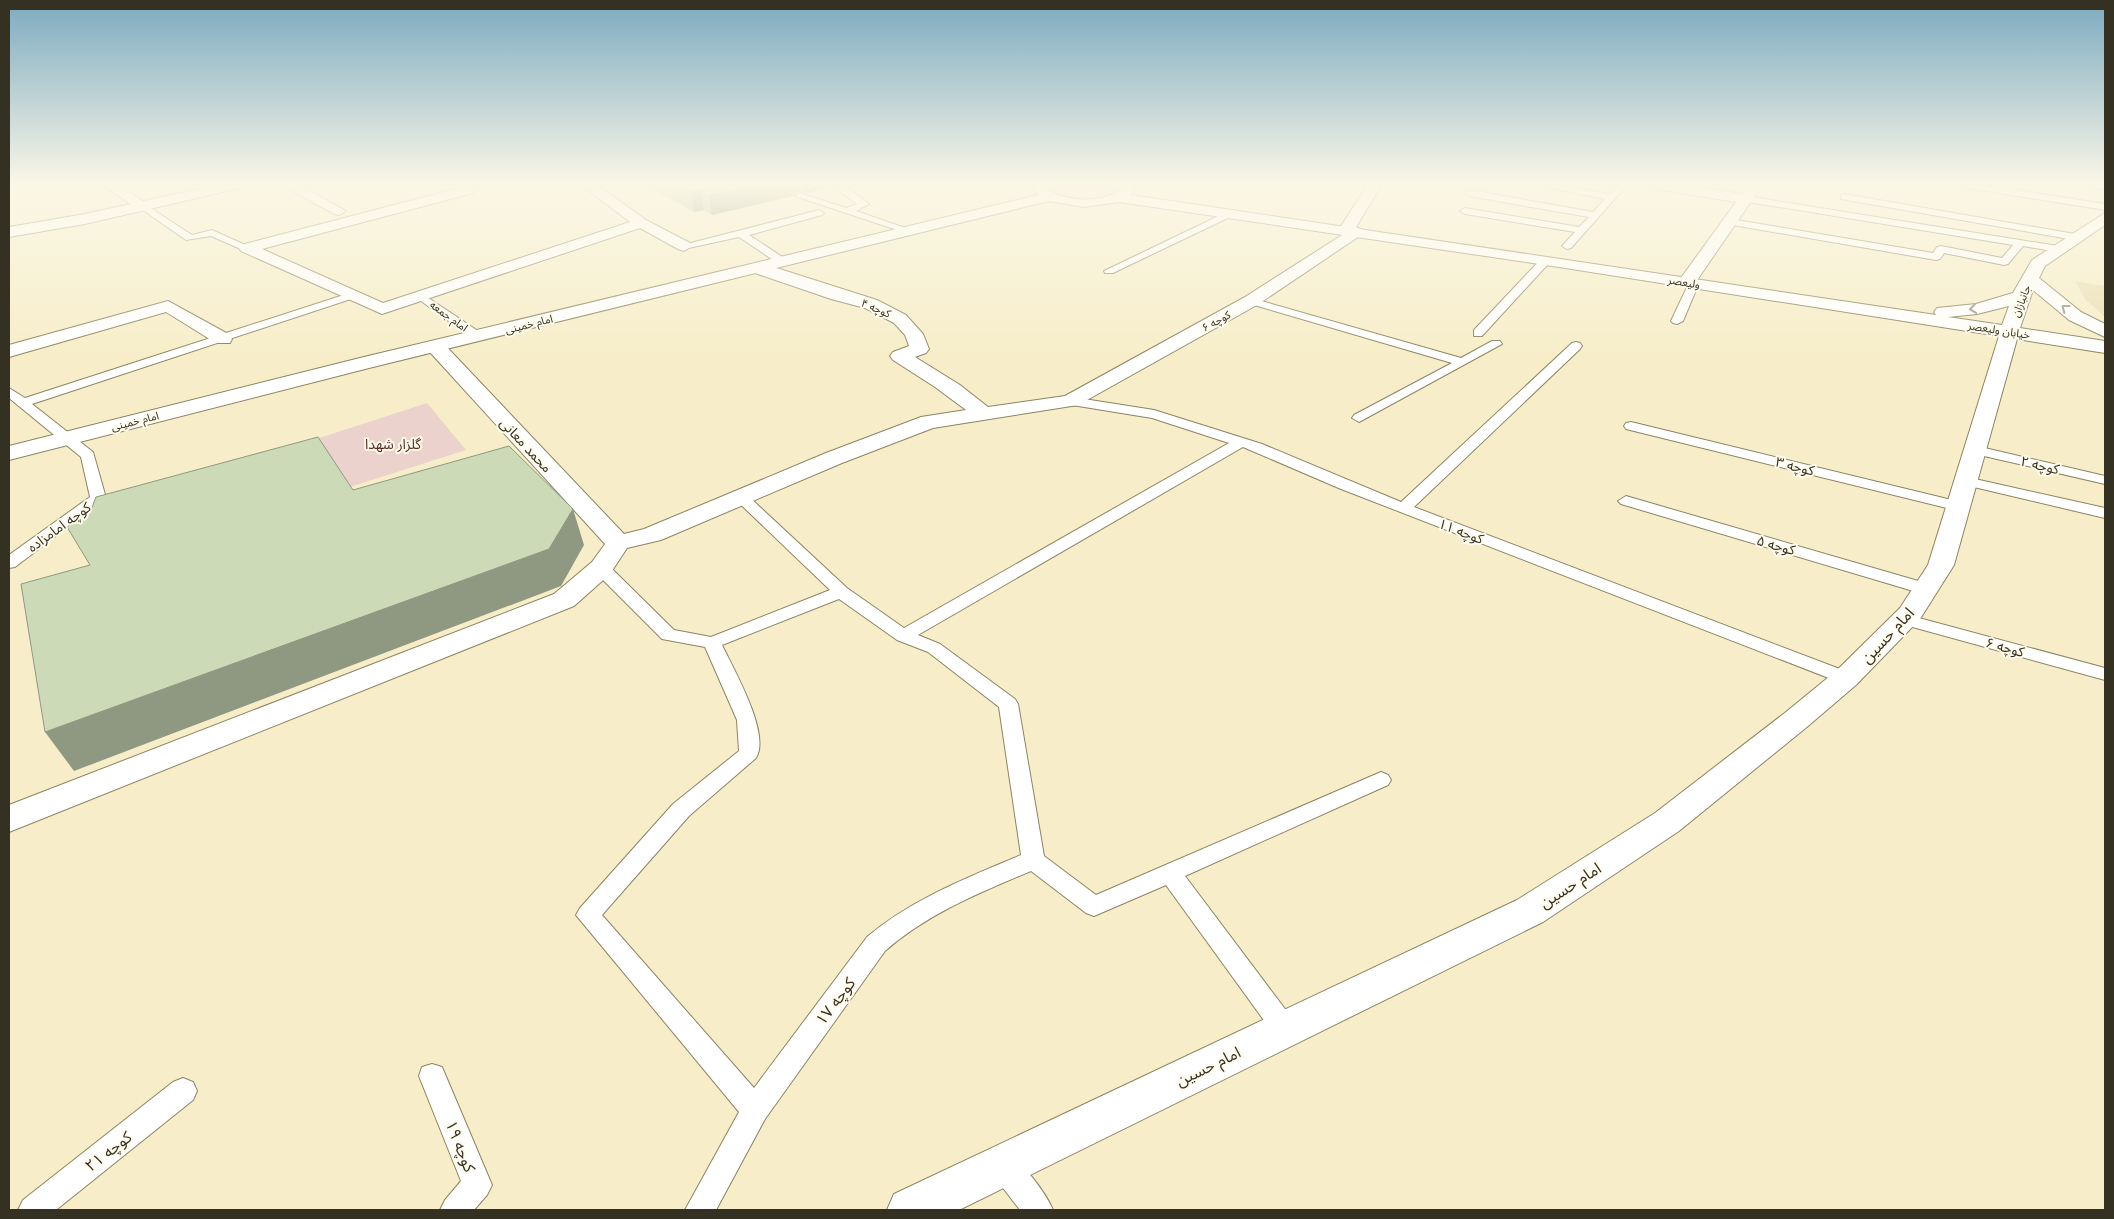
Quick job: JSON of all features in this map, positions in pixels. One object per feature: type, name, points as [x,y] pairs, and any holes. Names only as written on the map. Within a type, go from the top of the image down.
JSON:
[{"type":"street","points":[[247,248],[272,241]]},
{"type":"street","points":[[247,248],[382,309],[587,241]]},
{"type":"street","points":[[674,241],[684,246]]},
{"type":"street","name":"امام خمینی","points":[[9,453],[435,346],[870,241]]},
{"type":"street","name":"۶ کوچه","points":[[1071,401],[1251,301],[1337,241]]},
{"type":"street","name":"ولیعصر","points":[[1417,241],[1894,314]]},
{"type":"street","points":[[1690,283],[1718,241]]},
{"type":"street","name":"جانبازان","points":[[2009,332],[2020,297],[2038,263],[2069,241]]},
{"type":"street","name":"کوچه ۴","points":[[758,268],[837,295],[871,304],[900,319],[914,334],[920,349],[900,356],[937,378],[964,397],[982,413]]},
{"type":"street","points":[[2030,278],[2075,316],[2105,332]]},
{"type":"street","points":[[1894,314],[1977,309],[2020,297]]},
{"type":"street","points":[[9,351],[168,306],[224,339]]},
{"type":"street","name":"خیابان ولیعصر","points":[[1894,314],[2105,347]]},
{"type":"street","name":"امام حسین","points":[[910,1210],[1530,911],[1667,822],[1846,678],[1904,619],[1926,589],[1941,565],[2009,332]]},
{"type":"street","name":"محمد معانی","points":[[435,346],[618,543]]},
{"type":"street","points":[[9,819],[232,729],[564,600],[601,568],[618,543],[652,535],[834,458],[929,422],[1071,401]]},
{"type":"lane","points":[[230,241],[247,248]]},
{"type":"lane","points":[[684,246],[709,241]]},
{"type":"lane","points":[[752,241],[784,262]]},
{"type":"lane","points":[[1109,271],[1172,241]]},
{"type":"lane","points":[[1567,246],[1571,241]]},
{"type":"lane","points":[[1841,241],[1936,257],[1941,249],[2004,262],[2020,243]]},
{"type":"lane","points":[[2007,241],[2058,249]]},
{"type":"lane","points":[[1478,333],[1546,260]]},
{"type":"lane","points":[[1677,322],[1690,283]]},
{"type":"lane","points":[[22,402],[224,339],[353,295]]},
{"type":"lane","name":"امام جمعه","points":[[421,296],[477,336]]},
{"type":"lane","points":[[1251,301],[1463,362]]},
{"type":"lane","points":[[1359,418],[1496,344]]},
{"type":"lane","points":[[1404,508],[1576,346]]},
{"type":"lane","points":[[9,392],[65,438]]},
{"type":"lane","name":"کوچه ۱۱","points":[[1071,401],[1154,414],[1242,442],[1346,486],[1581,578],[1743,637],[1846,678]]},
{"type":"lane","name":"کوچه ۳","points":[[1631,426],[1967,479]]},
{"type":"lane","name":"کوچه امامزاده","points":[[9,563],[98,498],[88,455],[65,438]]},
{"type":"lane","points":[[903,636],[1242,442]]},
{"type":"lane","points":[[1967,479],[2105,513]]},
{"type":"lane","name":"کوچه ۲","points":[[1967,479],[2105,480]]},
{"type":"lane","points":[[742,498],[841,592],[903,636],[934,648],[1008,704],[1033,860],[1094,906],[1381,780]]},
{"type":"lane","name":"کوچه ۵","points":[[1626,501],[1926,589]]},
{"type":"lane","points":[[601,568],[668,635],[712,643],[841,592]]},
{"type":"lane","name":"کوچه ۶","points":[[1904,619],[2105,674]]},
{"type":"lane","points":[[712,643],[747,720],[749,753],[681,810],[588,915],[755,1110]]},
{"type":"lane","name":"کوچه ۱۷","points":[[700,1210],[755,1110],[803,1042],[835,1003],[876,944],[898,924],[955,893],[1033,860]]},
{"type":"lane","points":[[1170,873],[1285,1029]]},
{"type":"lane","name":"کوچه ۱۹","points":[[432,1076],[477,1185],[455,1210]]},
{"type":"lane","name":"کوچه ۲۱","points":[[33,1210],[183,1092]]},
{"type":"lane","points":[[1003,1165],[1038,1210]]},
{"type":"shaded area","points":[[2075,281],[2105,286],[2105,317],[2085,299]]},
{"type":"green space","name":"گلزار شهدا","points":[[427,403],[466,450],[350,487],[119,503]]},
{"type":"building","points":[[318,437],[353,490],[509,446],[573,509],[549,549],[45,732],[21,584],[90,565],[67,527],[91,510],[96,497]]}]
